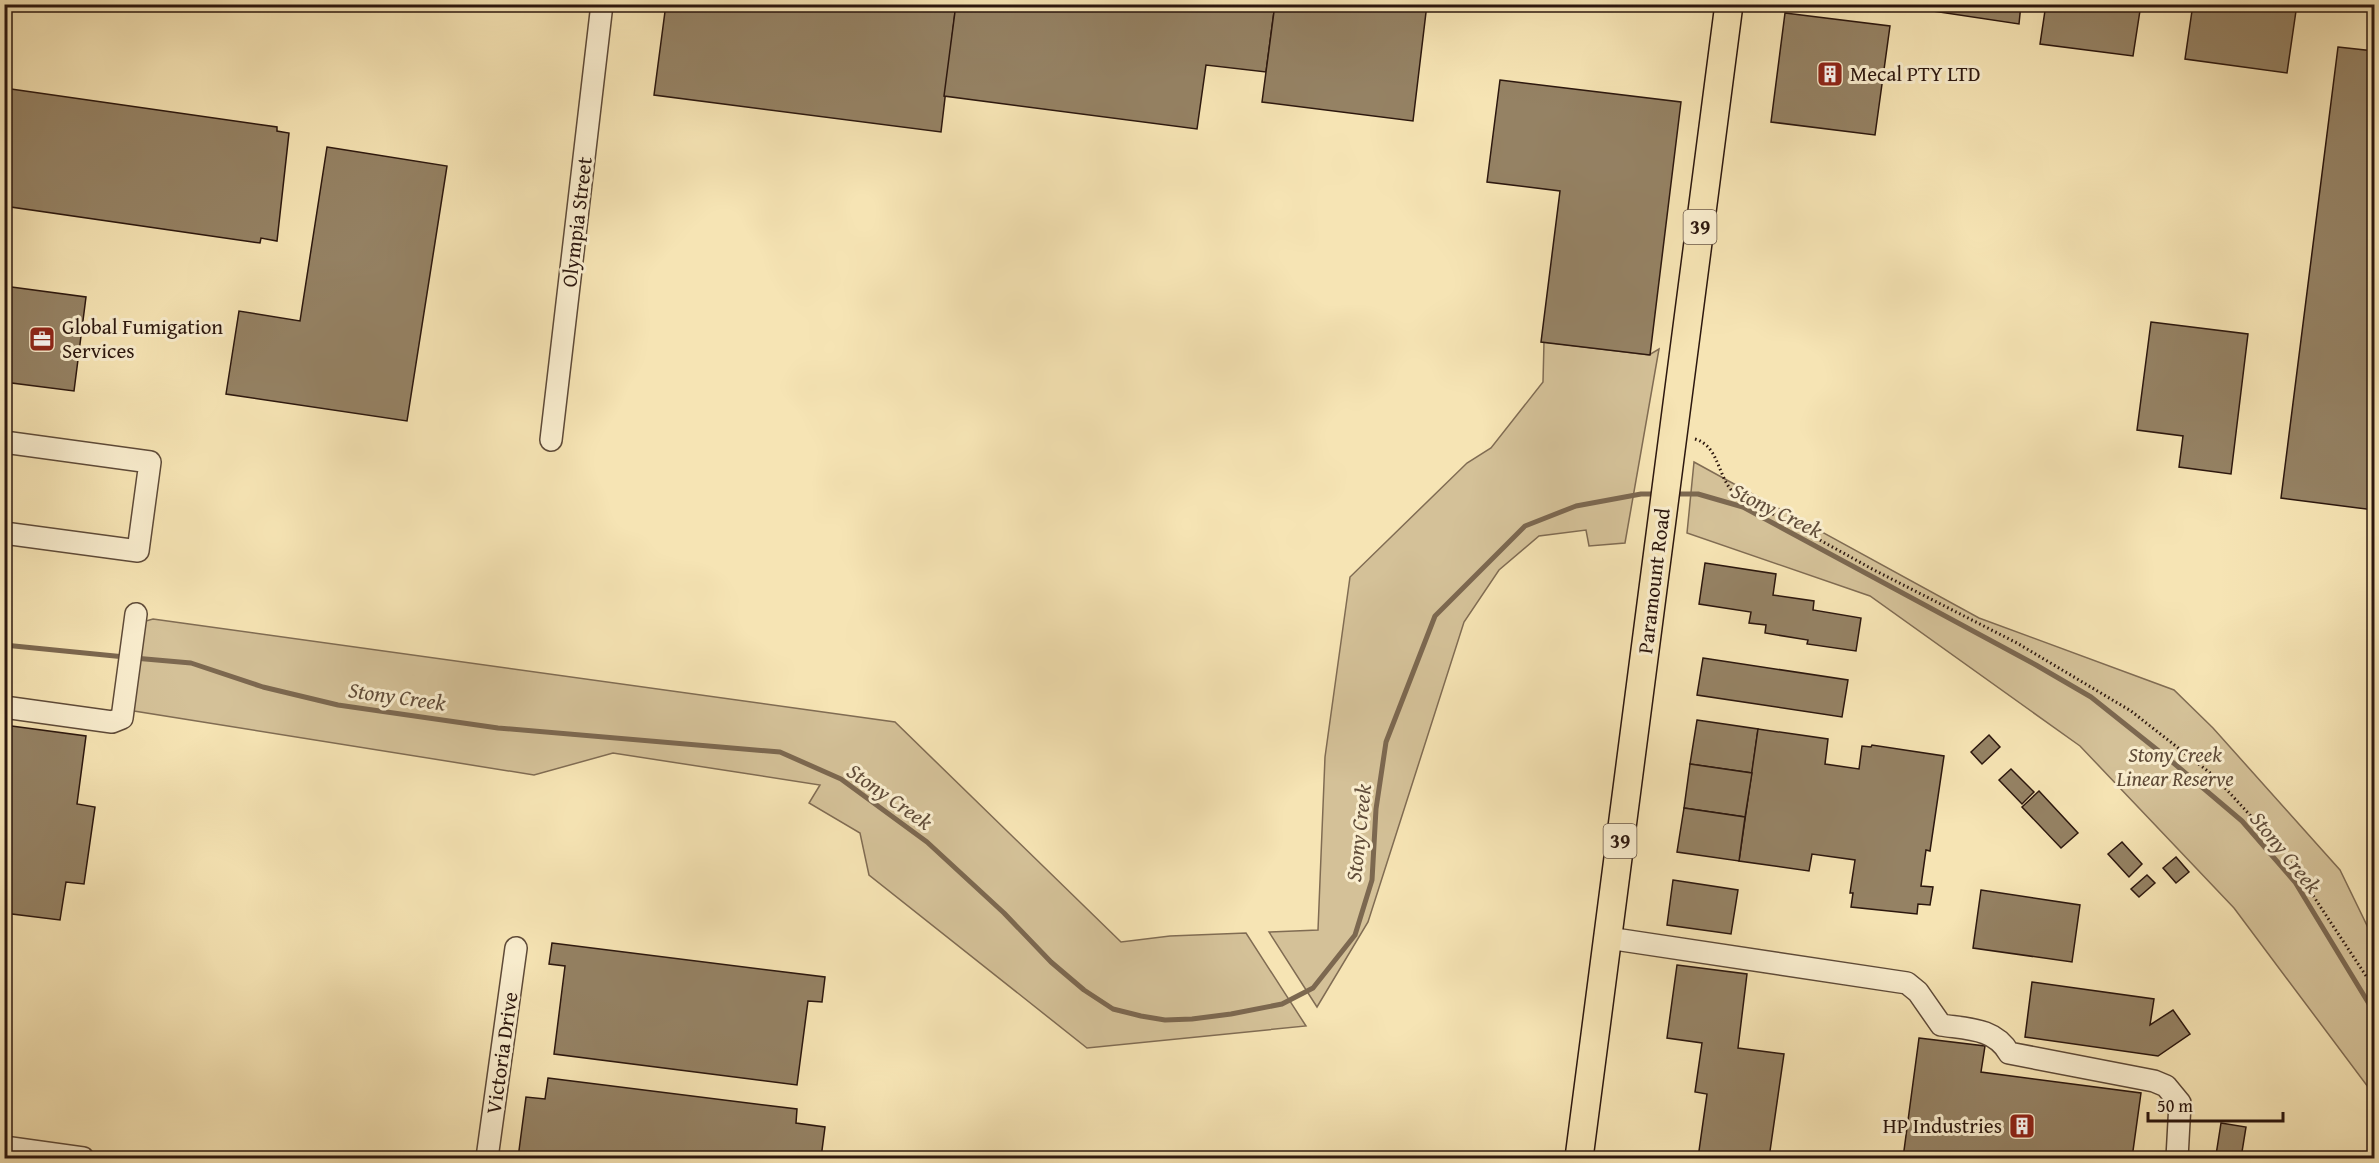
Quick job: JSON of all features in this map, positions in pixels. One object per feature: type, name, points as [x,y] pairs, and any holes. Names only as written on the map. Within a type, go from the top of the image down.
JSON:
[{"type":"main road","name":"Paramount Road","points":[[1579,1158],[1729,4]]},
{"type":"street","name":"Olympia Street","points":[[551,440],[602,4]]},
{"type":"street","points":[[4,442],[150,462],[138,551],[4,533]]},
{"type":"street","points":[[4,707],[112,722],[122,718],[136,614]]},
{"type":"street","points":[[1608,938],[1906,983],[1918,992],[1941,1024],[1991,1034],[2004,1045],[2009,1053],[2154,1081],[2166,1086],[2180,1103],[2177,1158]]},
{"type":"street","name":"Victoria Drive","points":[[487,1158],[516,948]]},
{"type":"street","points":[[4,1147],[83,1158]]},
{"type":"path","points":[[1703,442],[1710,449],[1724,483],[1733,492],[1874,570],[2017,643],[2131,711],[2214,776],[2285,853],[2374,988]]},
{"type":"green space","points":[[1544,342],[1649,355],[1659,349],[1625,543],[1589,546],[1586,530],[1539,536],[1499,570],[1464,622],[1368,922],[1317,1007],[1269,932],[1318,930],[1325,757],[1350,577],[1467,463],[1491,448],[1543,382]]},
{"type":"green space","name":"Stony Creek Linear Reserve","points":[[1694,462],[1979,618],[2174,690],[2213,728],[2340,870],[2374,940],[2374,1095],[2234,908],[2080,746],[1870,596],[1687,533]]},
{"type":"green space","points":[[153,619],[895,722],[1121,942],[1170,936],[1246,933],[1306,1026],[1087,1048],[869,875],[860,833],[809,803],[820,785],[613,753],[534,775],[134,711],[124,703],[135,624]]},
{"type":"building","points":[[666,4],[956,4],[941,132],[654,95]]},
{"type":"building","points":[[956,4],[1275,4],[1266,72],[1206,65],[1197,129],[944,96]]},
{"type":"building","points":[[1275,4],[1427,4],[1413,121],[1262,102]]},
{"type":"building","points":[[1886,4],[2021,4],[2019,24]]},
{"type":"building","points":[[2046,4],[2141,4],[2133,56],[2040,44]]},
{"type":"building","points":[[2193,4],[2297,4],[2287,73],[2185,59]]},
{"type":"building","name":"Mecal PTY LTD","points":[[1785,13],[1890,26],[1875,135],[1771,122]]},
{"type":"building","points":[[2338,47],[2374,51],[2374,510],[2281,498]]},
{"type":"building","points":[[1500,80],[1681,102],[1650,355],[1541,342],[1560,191],[1487,182]]},
{"type":"building","points":[[4,88],[277,127],[277,131],[289,133],[277,241],[261,238],[260,243],[4,206]]},
{"type":"building","points":[[327,147],[447,166],[407,421],[226,394],[239,311],[300,321]]},
{"type":"building","name":"Global Fumigation Services","points":[[4,286],[86,297],[74,391],[4,382]]},
{"type":"building","points":[[2151,322],[2248,334],[2231,474],[2179,467],[2183,436],[2137,430]]},
{"type":"building","points":[[1705,563],[1776,574],[1773,595],[1814,601],[1813,610],[1861,618],[1856,651],[1807,644],[1808,640],[1765,633],[1766,625],[1749,623],[1751,612],[1699,604]]},
{"type":"building","points":[[1703,658],[1848,680],[1842,717],[1697,695]]},
{"type":"building","points":[[1697,720],[1758,729],[1752,773],[1690,764]]},
{"type":"building","points":[[4,725],[86,736],[77,804],[95,807],[84,884],[66,882],[60,920],[4,913]]},
{"type":"building","points":[[1758,729],[1828,739],[1825,764],[1859,769],[1862,746],[1871,747],[1872,745],[1944,756],[1930,851],[1926,850],[1921,886],[1933,887],[1930,905],[1918,904],[1917,914],[1851,907],[1853,893],[1850,893],[1855,860],[1812,854],[1809,871],[1739,861]]},
{"type":"building","points":[[1989,735],[2000,747],[1982,764],[1971,752]]},
{"type":"building","points":[[1690,764],[1752,773],[1745,817],[1684,808]]},
{"type":"building","points":[[2011,769],[2034,792],[2022,804],[1999,780]]},
{"type":"building","points":[[2039,791],[2078,833],[2061,848],[2022,807]]},
{"type":"building","points":[[1684,808],[1745,817],[1739,861],[1677,852]]},
{"type":"building","points":[[2122,842],[2142,864],[2129,877],[2108,854]]},
{"type":"building","points":[[2176,857],[2189,872],[2176,883],[2163,868]]},
{"type":"building","points":[[2147,875],[2155,883],[2139,897],[2131,889]]},
{"type":"building","points":[[1673,880],[1738,890],[1731,934],[1667,925]]},
{"type":"building","points":[[1981,890],[2080,905],[2072,962],[1973,948]]},
{"type":"building","points":[[552,943],[825,977],[822,1002],[808,1001],[797,1085],[554,1054],[565,966],[549,964]]},
{"type":"building","points":[[1677,965],[1747,974],[1738,1048],[1784,1054],[1769,1158],[1698,1158],[1707,1094],[1695,1092],[1702,1043],[1667,1038]]},
{"type":"building","points":[[2032,982],[2154,999],[2150,1025],[2173,1010],[2190,1034],[2158,1056],[2025,1037]]},
{"type":"building","name":"HP Industries","points":[[1919,1038],[1985,1046],[1981,1072],[2141,1093],[2132,1158],[1903,1158]]},
{"type":"building","points":[[548,1078],[797,1109],[796,1123],[825,1127],[821,1158],[518,1158],[526,1097],[545,1099]]},
{"type":"building","points":[[2221,1123],[2246,1127],[2241,1158],[2216,1155]]},
{"type":"waterway","name":"Stony Creek","points":[[134,658],[191,663],[263,687],[338,705],[498,728],[780,752],[841,779],[927,842],[1004,913],[1051,962],[1084,990],[1113,1009],[1165,1020],[1192,1019],[1282,1004],[1313,988],[1355,935],[1372,880],[1376,809],[1386,742],[1435,616],[1525,526],[1576,506],[1641,494],[1658,494]]},
{"type":"waterway","name":"Stony Creek","points":[[1674,494],[1698,494],[1743,507],[2091,697],[2242,821],[2295,882],[2374,1012]]},
{"type":"waterway","name":"Stony Creek","points":[[4,645],[125,657]]},
{"type":"place","name":"Mecal PTY LTD","points":[[1830,74]]},
{"type":"place","name":"Global Fumigation Services","points":[[42,339]]},
{"type":"place","name":"HP Industries","points":[[2022,1126]]}]
